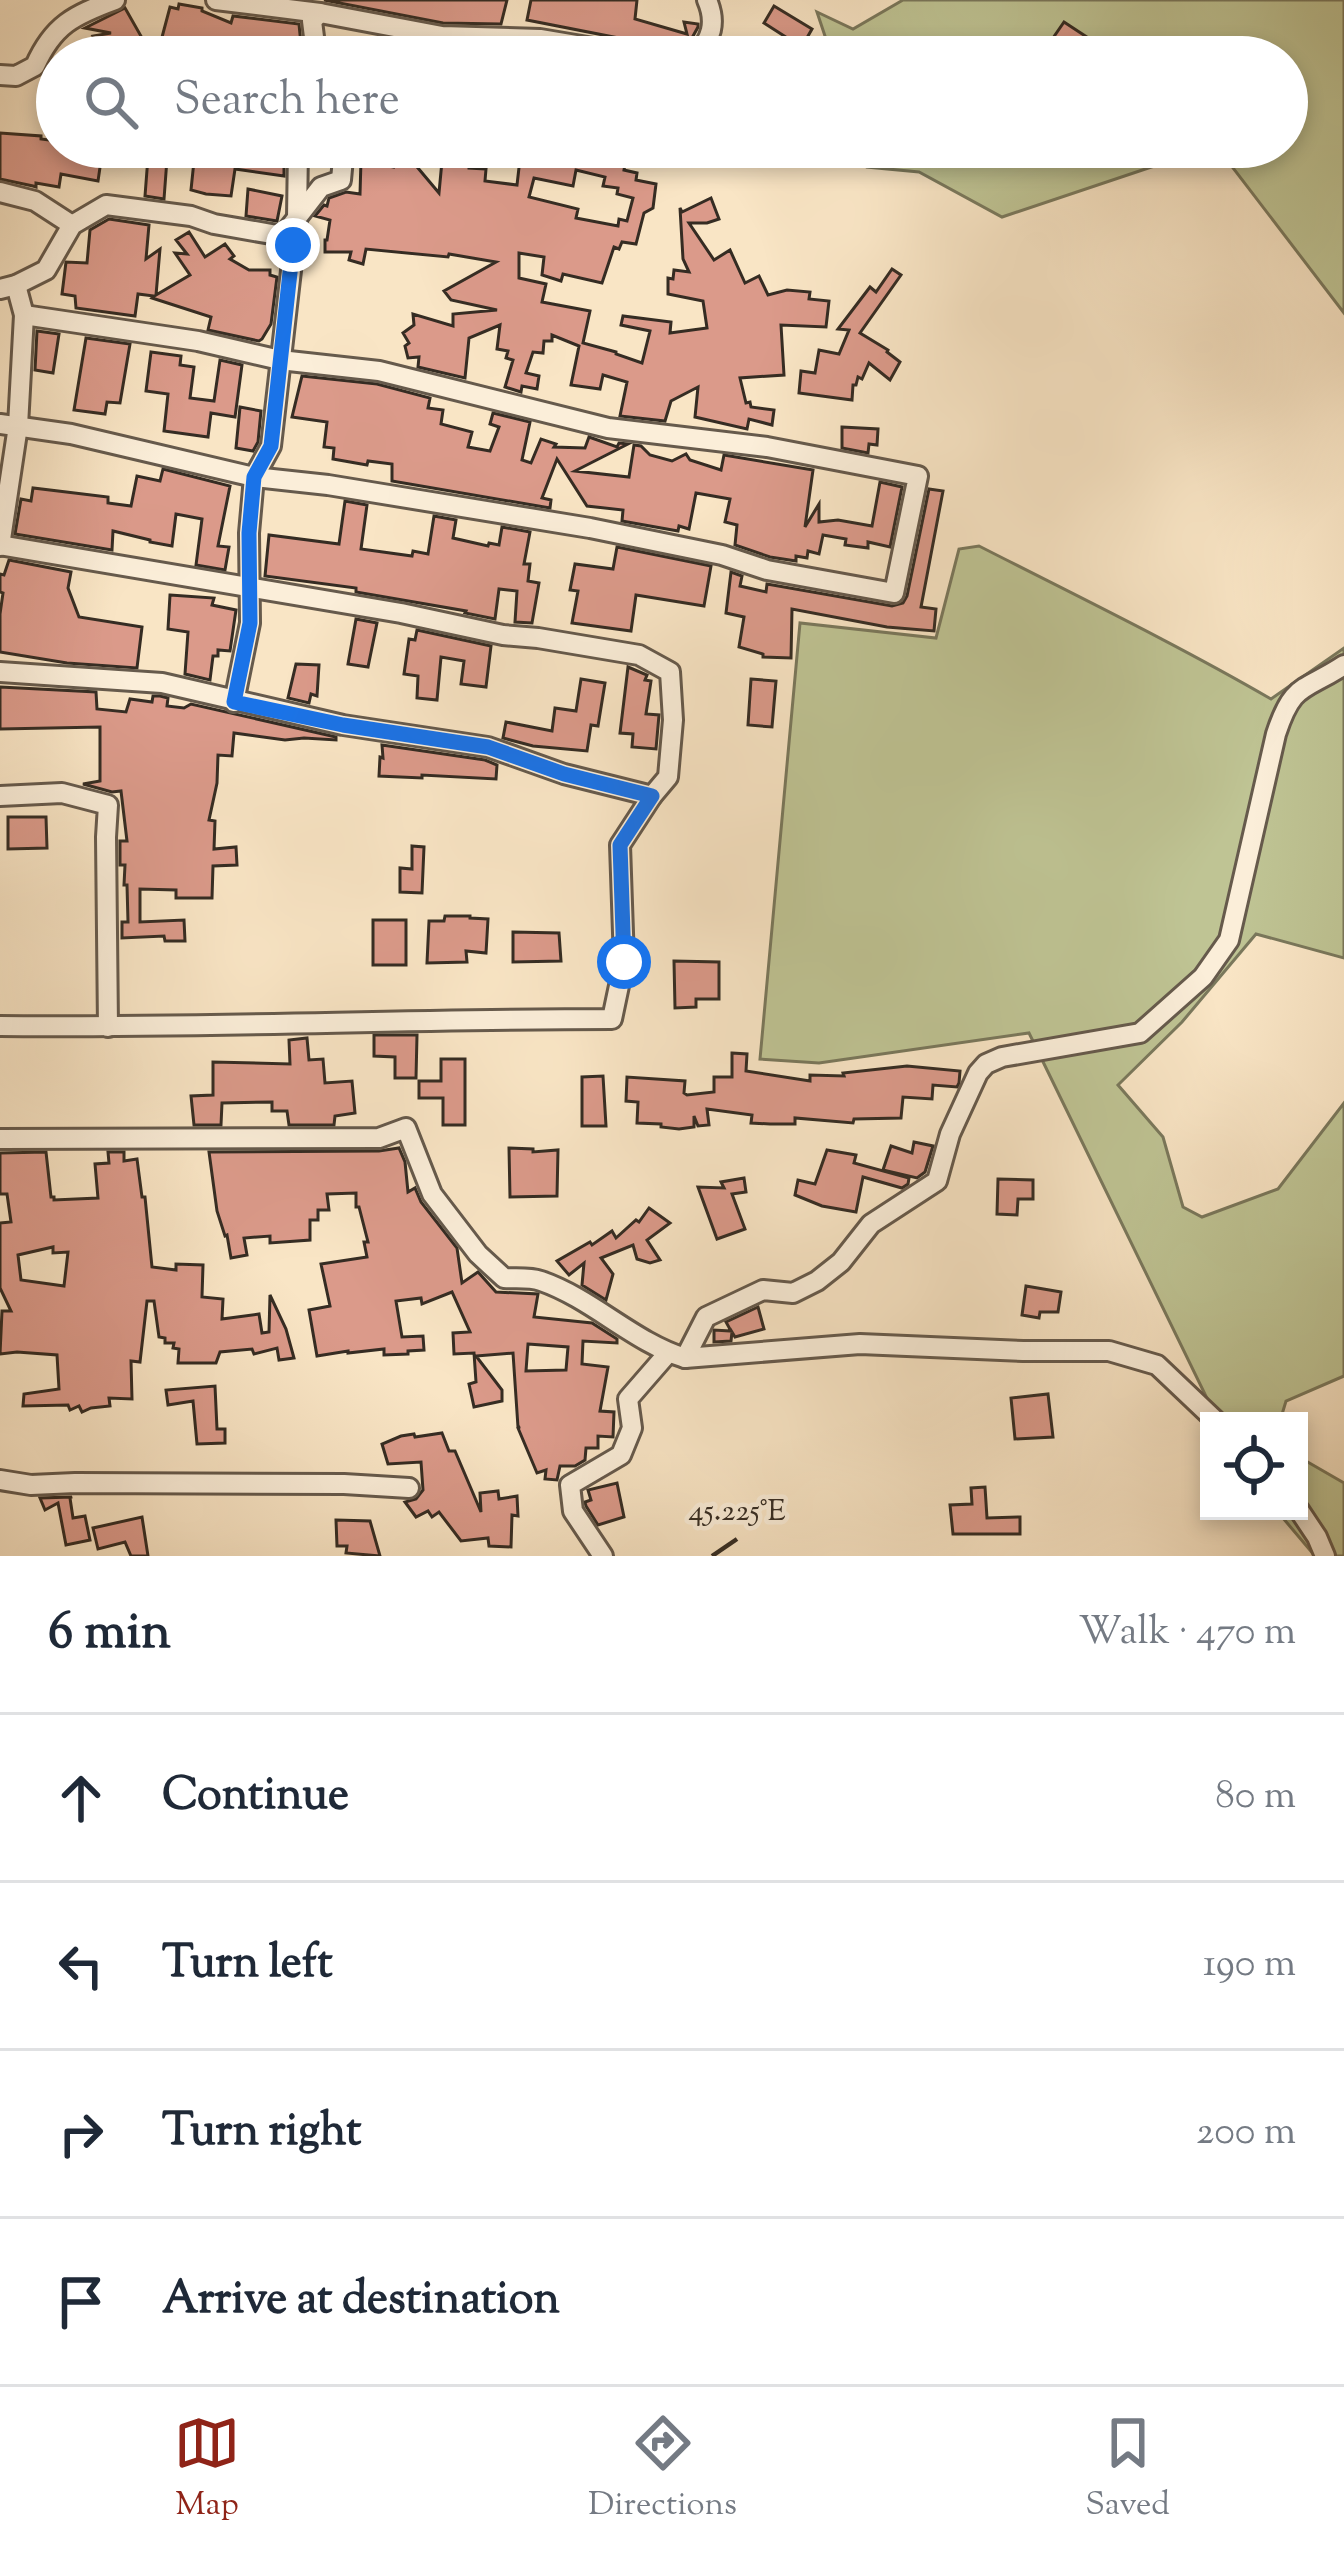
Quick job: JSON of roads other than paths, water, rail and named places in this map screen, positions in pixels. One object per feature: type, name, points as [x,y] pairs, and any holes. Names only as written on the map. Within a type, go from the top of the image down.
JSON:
[{"type":"street","points":[[52,36],[115,0]]},
{"type":"street","points":[[216,0],[442,36]]},
{"type":"street","points":[[707,0],[713,23],[710,36]]},
{"type":"street","points":[[314,36],[312,21],[320,14]]},
{"type":"street","points":[[0,75],[16,76],[36,64]]},
{"type":"street","points":[[234,702],[250,623],[254,477],[271,446],[297,218],[298,168]]},
{"type":"street","points":[[0,1026],[612,1019],[624,962],[620,845],[668,777],[673,720],[670,672],[639,655],[0,546],[9,425],[24,316],[8,287],[46,270],[72,225],[106,205],[191,216],[283,236],[321,187],[341,180],[342,168]]},
{"type":"street","points":[[0,192],[35,201],[72,225]]},
{"type":"street","points":[[9,425],[91,438],[254,477],[590,528],[722,555],[767,570],[894,593],[918,476],[767,447],[608,428],[379,371],[280,360],[198,341],[24,316]]},
{"type":"street","points":[[604,1556],[574,1511],[570,1485],[621,1455],[632,1428],[628,1399],[676,1356],[706,1317],[763,1290],[793,1293],[817,1281],[841,1262],[871,1224],[937,1181],[950,1134],[986,1064],[1002,1057],[1140,1033],[1203,977],[1229,940],[1284,708],[1299,689],[1344,665]]},
{"type":"street","points":[[0,672],[162,683],[343,725],[488,747],[564,774],[652,796]]},
{"type":"street","points":[[0,796],[62,793],[108,805],[108,1027]]},
{"type":"street","points":[[0,1139],[379,1138],[406,1128],[432,1194],[503,1279],[538,1279],[676,1356],[860,1344],[1109,1351],[1156,1365],[1206,1412]]},
{"type":"street","points":[[0,1480],[32,1485],[410,1488]]},
{"type":"street","points":[[1306,1520],[1325,1556]]}]
